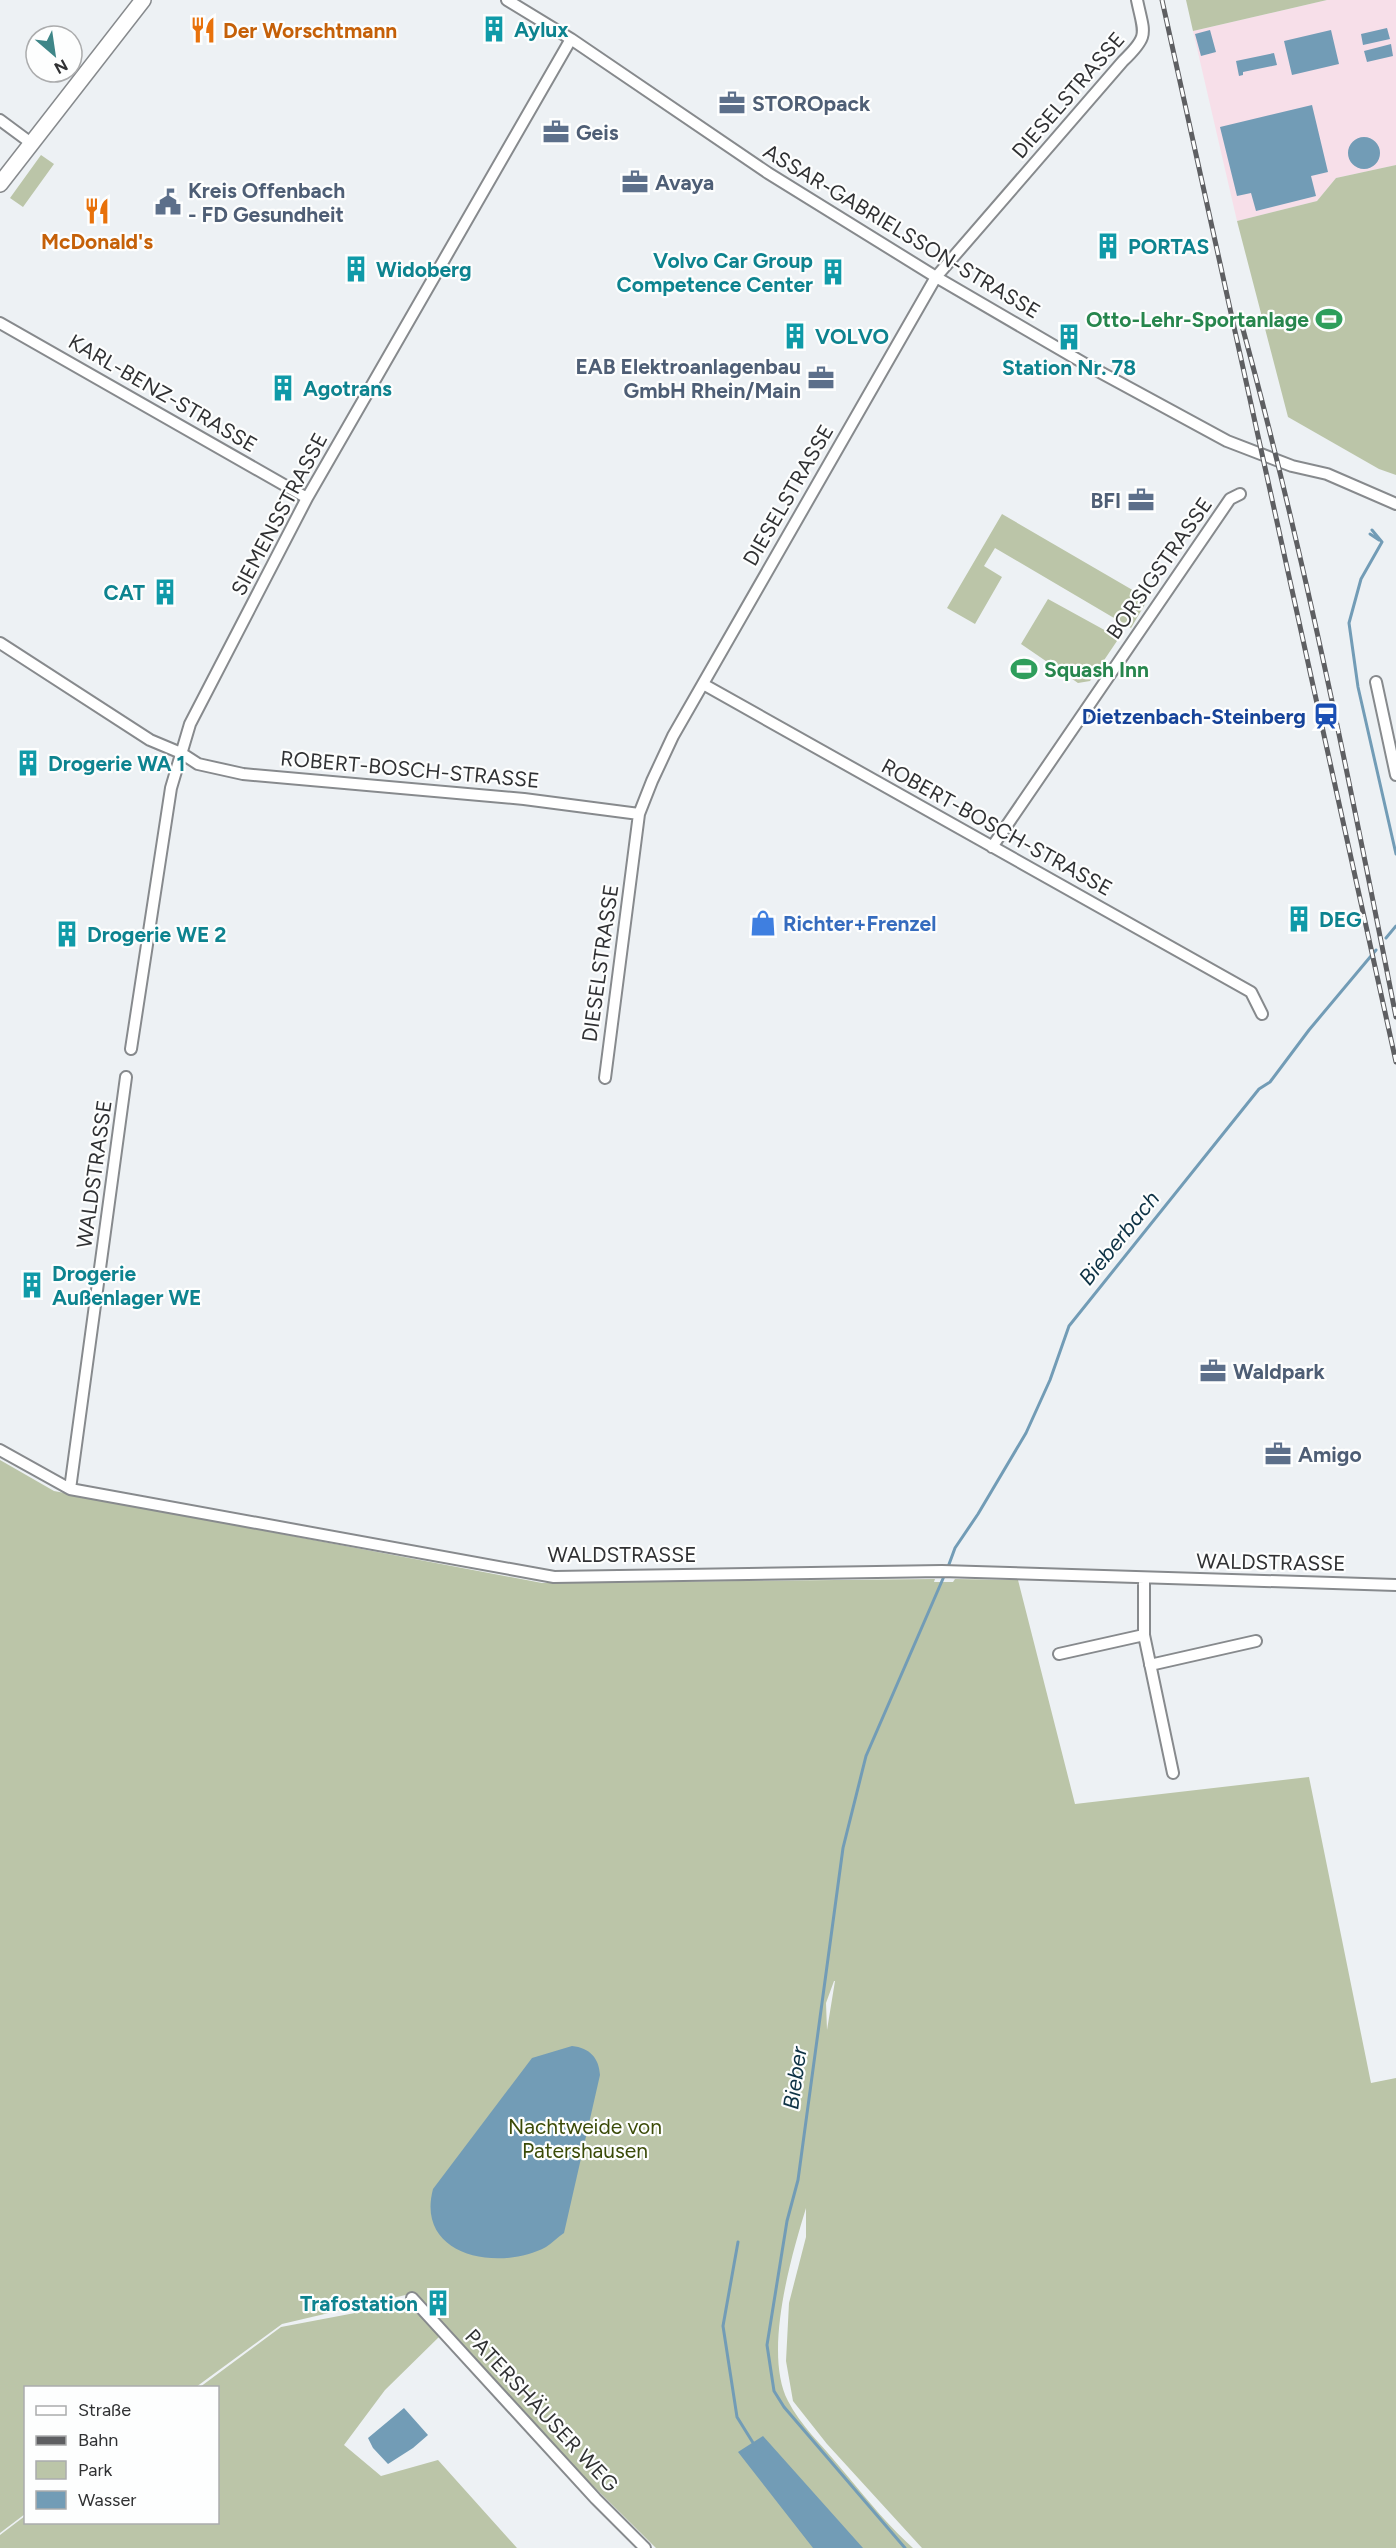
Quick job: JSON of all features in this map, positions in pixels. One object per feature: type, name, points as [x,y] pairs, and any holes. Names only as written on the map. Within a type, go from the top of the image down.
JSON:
[{"type":"street","points":[[0,184],[143,0]]},
{"type":"street","name":"ASSAR-GABRIELSSON-STRASSE","points":[[507,0],[571,39],[768,173],[936,277],[1172,412],[1227,441],[1292,466],[1327,474],[1396,504]]},
{"type":"street","name":"DIESELSTRASSE","points":[[605,1078],[639,814],[673,736],[936,277],[1139,45],[1144,34],[1137,0]]},
{"type":"street","name":"SIEMENSSTRASSE","points":[[131,1049],[171,788],[190,724],[307,498],[571,39]]},
{"type":"street","points":[[0,120],[31,143]]},
{"type":"street","name":"KARL-BENZ-STRASSE","points":[[0,323],[307,498]]},
{"type":"street","name":"BORSIGSTRASSE","points":[[992,847],[1230,499],[1240,494]]},
{"type":"street","name":"ROBERT-BOSCH-STRASSE","points":[[0,643],[150,740],[181,753],[198,764],[243,774],[524,799],[639,814]]},
{"type":"street","points":[[1376,682],[1396,775]]},
{"type":"street","name":"ROBERT-BOSCH-STRASSE","points":[[703,684],[1251,992],[1262,1014]]},
{"type":"street","name":"WALDSTRASSE","points":[[70,1489],[126,1077]]},
{"type":"street","name":"WALDSTRASSE","points":[[0,1450],[70,1489],[554,1577],[942,1571],[1396,1585]]},
{"type":"street","points":[[1144,1578],[1144,1635],[1173,1773]]},
{"type":"street","points":[[1059,1654],[1144,1635]]},
{"type":"street","points":[[1150,1665],[1256,1641]]},
{"type":"street","name":"PATERSHÄUSER WEG","points":[[412,2298],[596,2499],[645,2548]]},
{"type":"shaded area","points":[[1327,0],[1396,0],[1396,165],[1336,178],[1317,201],[1237,221],[1193,31]]},
{"type":"green space","points":[[1186,0],[1327,0],[1193,31]]},
{"type":"green space","points":[[41,155],[54,164],[23,207],[10,198]]},
{"type":"green space","name":"Otto-Lehr-Sportanlage","points":[[1396,165],[1396,475],[1379,469],[1288,417],[1237,221],[1317,201],[1336,178]]},
{"type":"green space","points":[[1002,514],[1148,599],[1131,628],[995,548],[984,566],[1002,577],[975,624],[947,608]]},
{"type":"green space","points":[[1048,599],[1119,638],[1090,681],[1078,683],[1021,644]]},
{"type":"green space","name":"Nachtweide von Patershausen","points":[[0,1460],[54,1491],[542,1583],[1018,1580],[1075,1804],[1309,1777],[1371,2083],[1396,2078],[1396,2548],[922,2548],[827,2444],[793,2401],[786,2361],[789,2303],[806,2237],[806,2208],[793,2252],[782,2305],[778,2357],[781,2381],[788,2401],[805,2427],[913,2548],[656,2548],[570,2463],[414,2293],[282,2324],[197,2386],[24,2386],[24,2515],[0,2533]],"holes":[[[835,1981],[827,2030],[826,2003]]]},
{"type":"green space","points":[[413,2302],[442,2334],[385,2390],[344,2445],[381,2476],[438,2460],[517,2548],[0,2548],[0,2535],[24,2517],[24,2524],[219,2524],[219,2386],[201,2386],[281,2327]]},
{"type":"water","points":[[1387,28],[1390,39],[1363,45],[1361,34]]},
{"type":"water","points":[[1210,30],[1216,52],[1201,56],[1195,34]]},
{"type":"water","points":[[1331,30],[1339,64],[1292,75],[1284,41]]},
{"type":"water","points":[[1391,44],[1393,56],[1367,62],[1364,51]]},
{"type":"water","points":[[1274,53],[1277,65],[1243,72],[1243,75],[1239,76],[1236,61]]},
{"type":"water","points":[[1312,105],[1328,172],[1311,176],[1316,196],[1256,211],[1251,193],[1237,196],[1220,127]]},
{"type":"water","points":[[1364,137],[1375,142],[1380,153],[1375,164],[1364,169],[1353,164],[1348,153],[1353,142]]},
{"type":"water","points":[[572,2046],[584,2049],[592,2055],[598,2064],[600,2075],[564,2233],[546,2247],[506,2258],[485,2258],[465,2253],[448,2244],[436,2230],[431,2212],[433,2189],[532,2058]]},
{"type":"water","points":[[404,2408],[428,2435],[388,2464],[373,2448],[368,2438]]},
{"type":"water","points":[[763,2436],[863,2548],[813,2548],[738,2452]]},
{"type":"waterway","points":[[1372,530],[1382,542]]},
{"type":"waterway","points":[[1370,534],[1379,540]]},
{"type":"waterway","name":"Bieberbach","points":[[1382,542],[1361,579],[1349,623],[1358,687],[1396,854]]},
{"type":"waterway","name":"Bieberbach","points":[[1386,938],[1396,926]]},
{"type":"waterway","name":"Bieberbach","points":[[948,1567],[955,1548],[1026,1433],[1050,1380],[1069,1326],[1259,1089],[1270,1082],[1309,1030],[1376,950]]},
{"type":"waterway","name":"Bieber","points":[[905,2548],[784,2407],[774,2391],[767,2345],[787,2221],[798,2180],[843,1848],[866,1756],[945,1574]]},
{"type":"waterway","points":[[738,2242],[723,2326],[737,2417],[755,2446]]},
{"type":"railway","points":[[1162,0],[1396,1062]]},
{"type":"railway","points":[[1241,322],[1306,581],[1396,1017]]},
{"type":"place","name":"Aylux","points":[[494,29]]},
{"type":"place","name":"Der Worschtmann","points":[[203,30]]},
{"type":"place","name":"STOROpack","points":[[732,103]]},
{"type":"place","name":"Geis","points":[[556,132]]},
{"type":"place","name":"Avaya","points":[[635,182]]},
{"type":"place","name":"Kreis Offenbach - FD Gesundheit","points":[[168,202]]},
{"type":"place","name":"McDonald's","points":[[97,211]]},
{"type":"place","name":"PORTAS","points":[[1108,246]]},
{"type":"place","name":"Widoberg","points":[[356,269]]},
{"type":"place","name":"Volvo Car Group Competence Center","points":[[833,272]]},
{"type":"place","name":"Otto-Lehr-Sportanlage","points":[[1329,319]]},
{"type":"place","name":"VOLVO","points":[[795,336]]},
{"type":"place","name":"Station Nr. 78","points":[[1069,337]]},
{"type":"place","name":"EAB Elektroanlagenbau GmbH Rhein/Main","points":[[821,378]]},
{"type":"place","name":"Agotrans","points":[[283,388]]},
{"type":"place","name":"BFI","points":[[1141,500]]},
{"type":"place","name":"CAT","points":[[165,592]]},
{"type":"place","name":"Squash Inn","points":[[1024,669]]},
{"type":"place","name":"Dietzenbach-Steinberg","points":[[1326,716]]},
{"type":"place","name":"Drogerie WA 1","points":[[28,763]]},
{"type":"place","name":"DEG","points":[[1299,919]]},
{"type":"place","name":"Richter+Frenzel","points":[[763,923]]},
{"type":"place","name":"Drogerie WE 2","points":[[67,934]]},
{"type":"place","name":"Drogerie Außenlager WE","points":[[32,1285]]},
{"type":"place","name":"Waldpark","points":[[1213,1371]]},
{"type":"place","name":"Amigo","points":[[1278,1454]]},
{"type":"place","name":"Trafostation","points":[[438,2303]]}]
